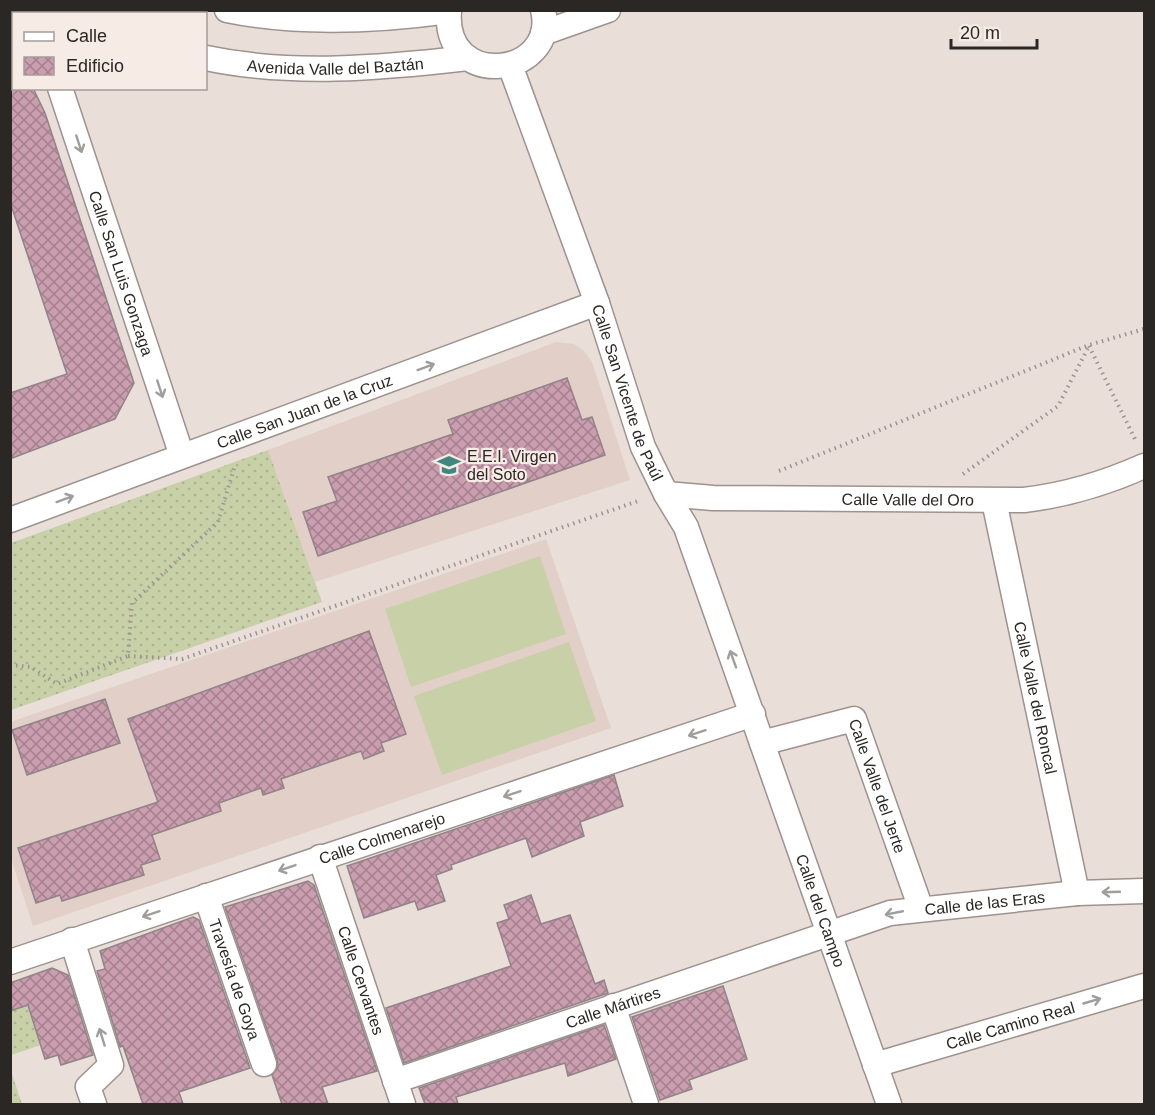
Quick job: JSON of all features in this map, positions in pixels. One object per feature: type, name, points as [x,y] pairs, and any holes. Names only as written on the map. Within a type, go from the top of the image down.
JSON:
[{"type":"street","points":[[227,10],[301,19],[359,20],[449,11],[452,38],[468,58],[481,65],[495,67],[510,65],[524,58],[536,47],[543,22],[608,10]]},
{"type":"street","name":"Avenida Valle del Baztán","points":[[207,58],[239,65],[370,68],[468,58]]},
{"type":"street","name":"Calle San Vicente de Paúl","points":[[510,65],[597,303],[643,447],[666,494],[686,527],[753,714]]},
{"type":"street","name":"Calle San Luis Gonzaga","points":[[61,90],[182,456]]},
{"type":"street","name":"Calle San Juan de la Cruz","points":[[10,520],[597,303]]},
{"type":"street","name":"Calle Valle del Oro","points":[[666,494],[712,498],[994,501],[1054,497],[1139,469]]},
{"type":"street","name":"Calle Valle del Roncal","points":[[994,501],[1077,893]]},
{"type":"street","name":"Calle del Campo","points":[[753,714],[889,1104]]},
{"type":"street","name":"Calle Colmenarejo","points":[[10,962],[753,714]]},
{"type":"street","name":"Calle Valle del Jerte","points":[[762,743],[854,719],[921,909]]},
{"type":"street","name":"Calle Cervantes","points":[[320,857],[403,1104]]},
{"type":"street","name":"Calle de las Eras","points":[[829,933],[890,913],[1077,893],[1144,891]]},
{"type":"street","name":"Travesía de Goya","points":[[206,896],[264,1064]]},
{"type":"street","name":"Calle Mártires","points":[[395,1081],[829,933]]},
{"type":"street","points":[[72,940],[111,1065],[88,1087],[94,1104]]},
{"type":"street","name":"Calle Camino Real","points":[[875,1065],[1144,986]]},
{"type":"street","points":[[613,1006],[646,1104]]},
{"type":"path","points":[[768,476],[1089,345],[1144,329]]},
{"type":"path","points":[[1089,345],[1135,438],[1116,452],[1139,469]]},
{"type":"path","points":[[962,500],[963,473],[1058,406],[1089,345]]},
{"type":"path","points":[[128,656],[132,603],[218,522],[244,434]]},
{"type":"path","points":[[10,665],[32,667],[57,684],[128,656],[182,659],[642,500],[642,489]]},
{"type":"shaded area","name":"E.E.I. Virgen del Soto","points":[[556,342],[574,344],[584,351],[592,362],[630,480],[315,582],[268,450]]},
{"type":"shaded area","points":[[546,539],[611,728],[33,926],[11,858],[10,722]]},
{"type":"green space","points":[[268,450],[322,602],[11,710],[11,543]]},
{"type":"green space","points":[[540,556],[566,634],[411,687],[385,609]]},
{"type":"green space","points":[[569,642],[596,721],[442,775],[414,696]]},
{"type":"green space","points":[[28,1005],[41,1045],[11,1055],[10,1011]]},
{"type":"green space","points":[[11,1071],[22,1104],[11,1104]]},
{"type":"building","points":[[10,88],[12,90],[34,90],[45,113],[134,383],[115,419],[10,459],[10,393],[67,374],[10,202]]},
{"type":"building","points":[[567,378],[582,420],[592,417],[605,455],[318,556],[303,512],[337,501],[328,477],[453,434],[448,420]]},
{"type":"building","points":[[369,631],[406,734],[381,743],[384,751],[364,759],[361,751],[281,779],[284,788],[263,795],[261,788],[219,803],[221,811],[152,835],[160,859],[141,865],[144,875],[62,901],[60,895],[36,903],[18,848],[158,802],[128,719]]},
{"type":"building","points":[[105,699],[120,743],[27,775],[12,730]]},
{"type":"building","points":[[614,775],[623,806],[580,822],[584,836],[532,857],[526,838],[451,865],[452,869],[436,875],[445,901],[418,910],[415,901],[364,918],[347,866]]},
{"type":"building","points":[[308,881],[314,885],[377,1071],[322,1087],[328,1104],[282,1104],[272,1075],[278,1067],[277,1059],[225,907]]},
{"type":"building","points":[[531,895],[541,924],[570,915],[595,984],[604,980],[608,993],[404,1063],[386,1008],[511,966],[497,923],[509,919],[504,905]]},
{"type":"building","points":[[193,917],[199,920],[250,1068],[179,1092],[183,1104],[143,1104],[123,1046],[120,1047],[97,971],[105,969],[100,951]]},
{"type":"building","points":[[52,968],[68,975],[93,1055],[61,1065],[58,1055],[45,1059],[28,1005],[10,1011],[10,983]]},
{"type":"building","points":[[723,986],[747,1059],[689,1080],[692,1089],[660,1100],[632,1017]]},
{"type":"building","points":[[604,1025],[616,1059],[568,1076],[565,1063],[456,1097],[458,1104],[425,1104],[419,1088]]},
{"type":"place","name":"E.E.I. Virgen del Soto","points":[[449,465]]}]
